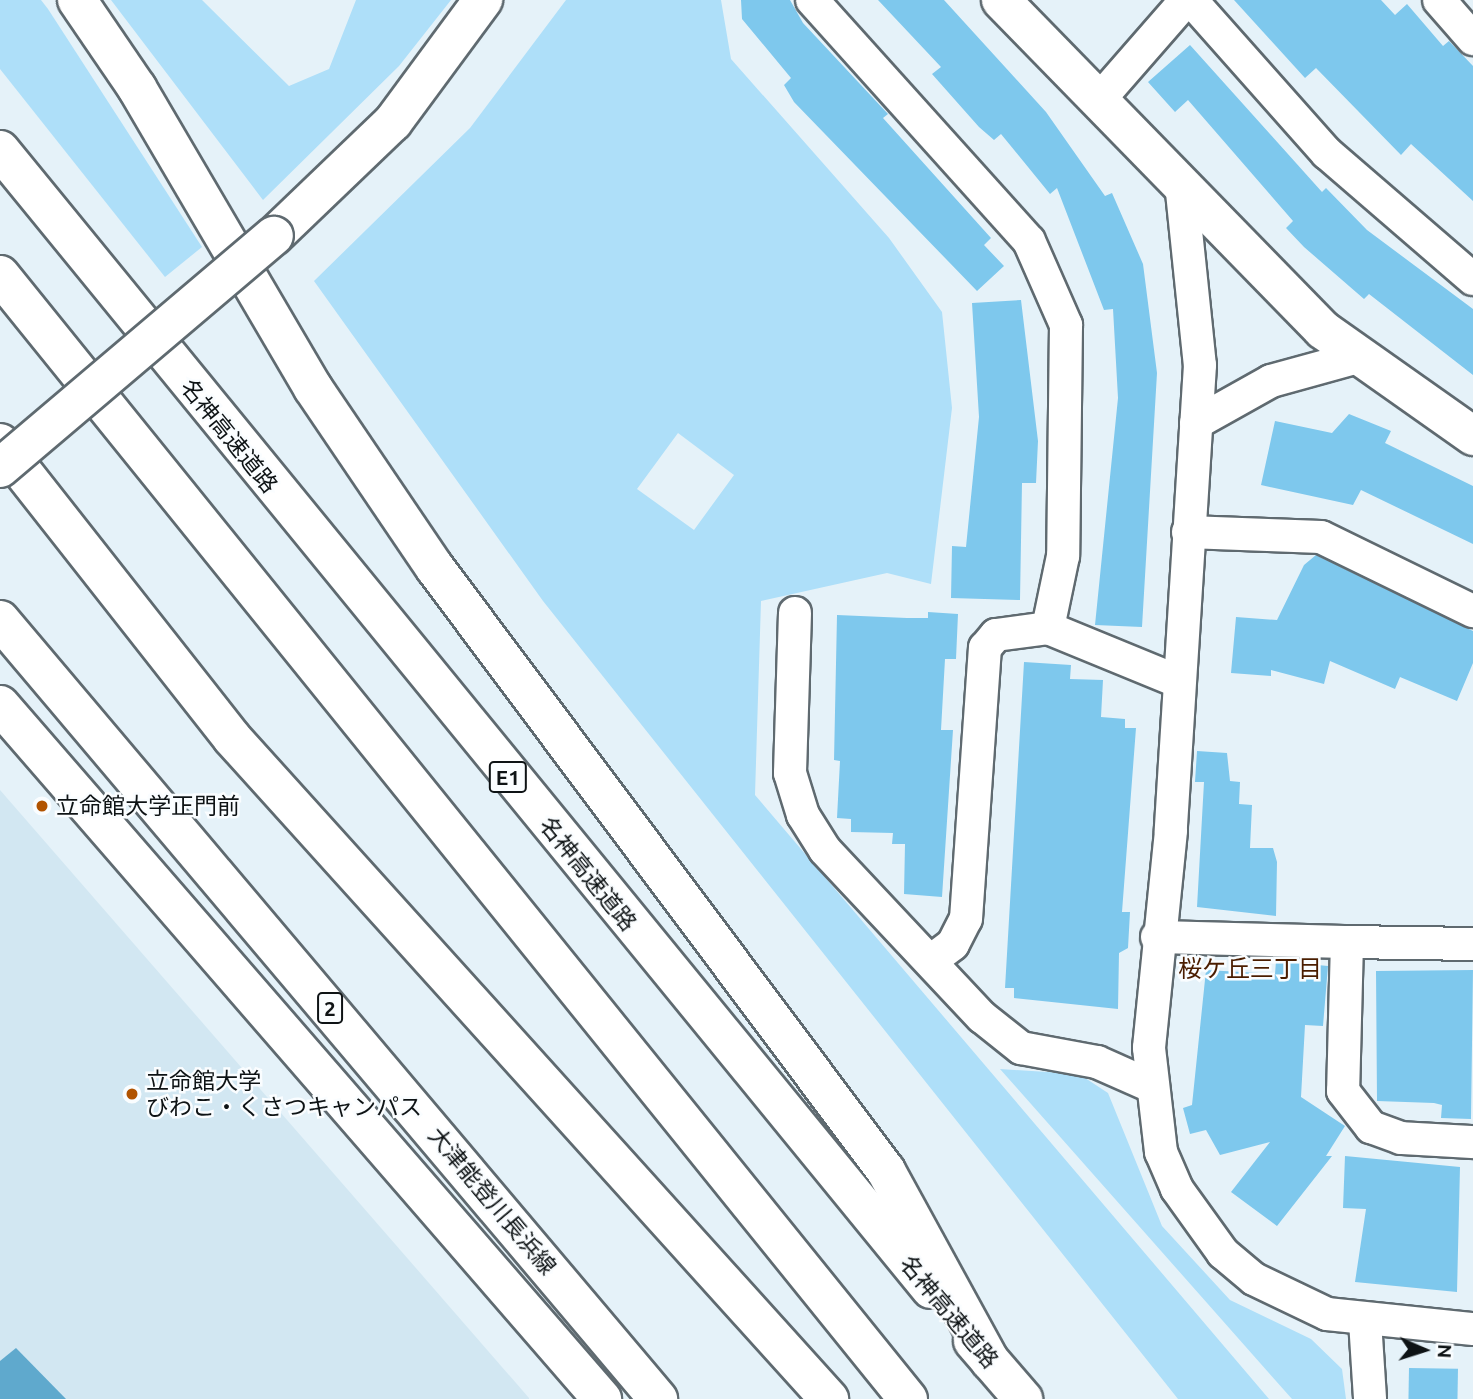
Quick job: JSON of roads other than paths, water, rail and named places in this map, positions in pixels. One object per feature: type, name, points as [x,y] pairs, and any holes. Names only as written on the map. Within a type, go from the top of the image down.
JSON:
[{"type":"main road","points":[[77,0],[137,88],[313,388],[435,568],[886,1171],[990,1362]]},
{"type":"main road","points":[[0,468],[274,236],[393,122],[483,0]]},
{"type":"main road","points":[[1001,0],[1182,192],[1358,357],[1473,436]]},
{"type":"main road","name":"名神高速道路","points":[[0,150],[1023,1399]]},
{"type":"main road","points":[[0,275],[908,1399]]},
{"type":"main road","points":[[0,443],[232,738],[830,1399]]},
{"type":"main road","name":"大津能登川長浜線","points":[[0,620],[657,1399]]},
{"type":"main road","name":"大津能登川長浜線","points":[[0,705],[602,1399]]},
{"type":"street","points":[[813,0],[1029,241],[1066,325],[1063,556],[1048,628]]},
{"type":"street","points":[[1098,101],[1189,0],[1327,153],[1473,279]]},
{"type":"street","points":[[1439,0],[1473,39]]},
{"type":"street","points":[[1182,192],[1199,309],[1196,423],[1177,681],[1171,831],[1157,937],[1149,1085],[1161,1152],[1177,1189],[1223,1254],[1289,1299],[1365,1321],[1473,1329]]},
{"type":"street","points":[[1196,423],[1271,382],[1358,357]]},
{"type":"street","points":[[1188,532],[1321,537],[1473,611]]},
{"type":"street","points":[[795,613],[790,774],[803,815],[825,850],[932,960],[982,1017],[1020,1048],[1097,1062],[1149,1085]]},
{"type":"street","points":[[932,960],[953,944],[966,919],[985,648],[996,635],[1048,628],[1177,681]]},
{"type":"street","points":[[1157,937],[1473,944]]},
{"type":"street","points":[[1347,942],[1343,1091],[1371,1127],[1401,1138],[1473,1142]]},
{"type":"street","points":[[1365,1321],[1370,1399]]},
{"type":"place","name":"立命館大学正門前","points":[[42,806]]},
{"type":"place","name":"立命館大学 びわこ・くさつキャンパス","points":[[132,1094]]},
{"type":"district","name":"桜ケ丘三丁目","points":[[1250,969]]}]
